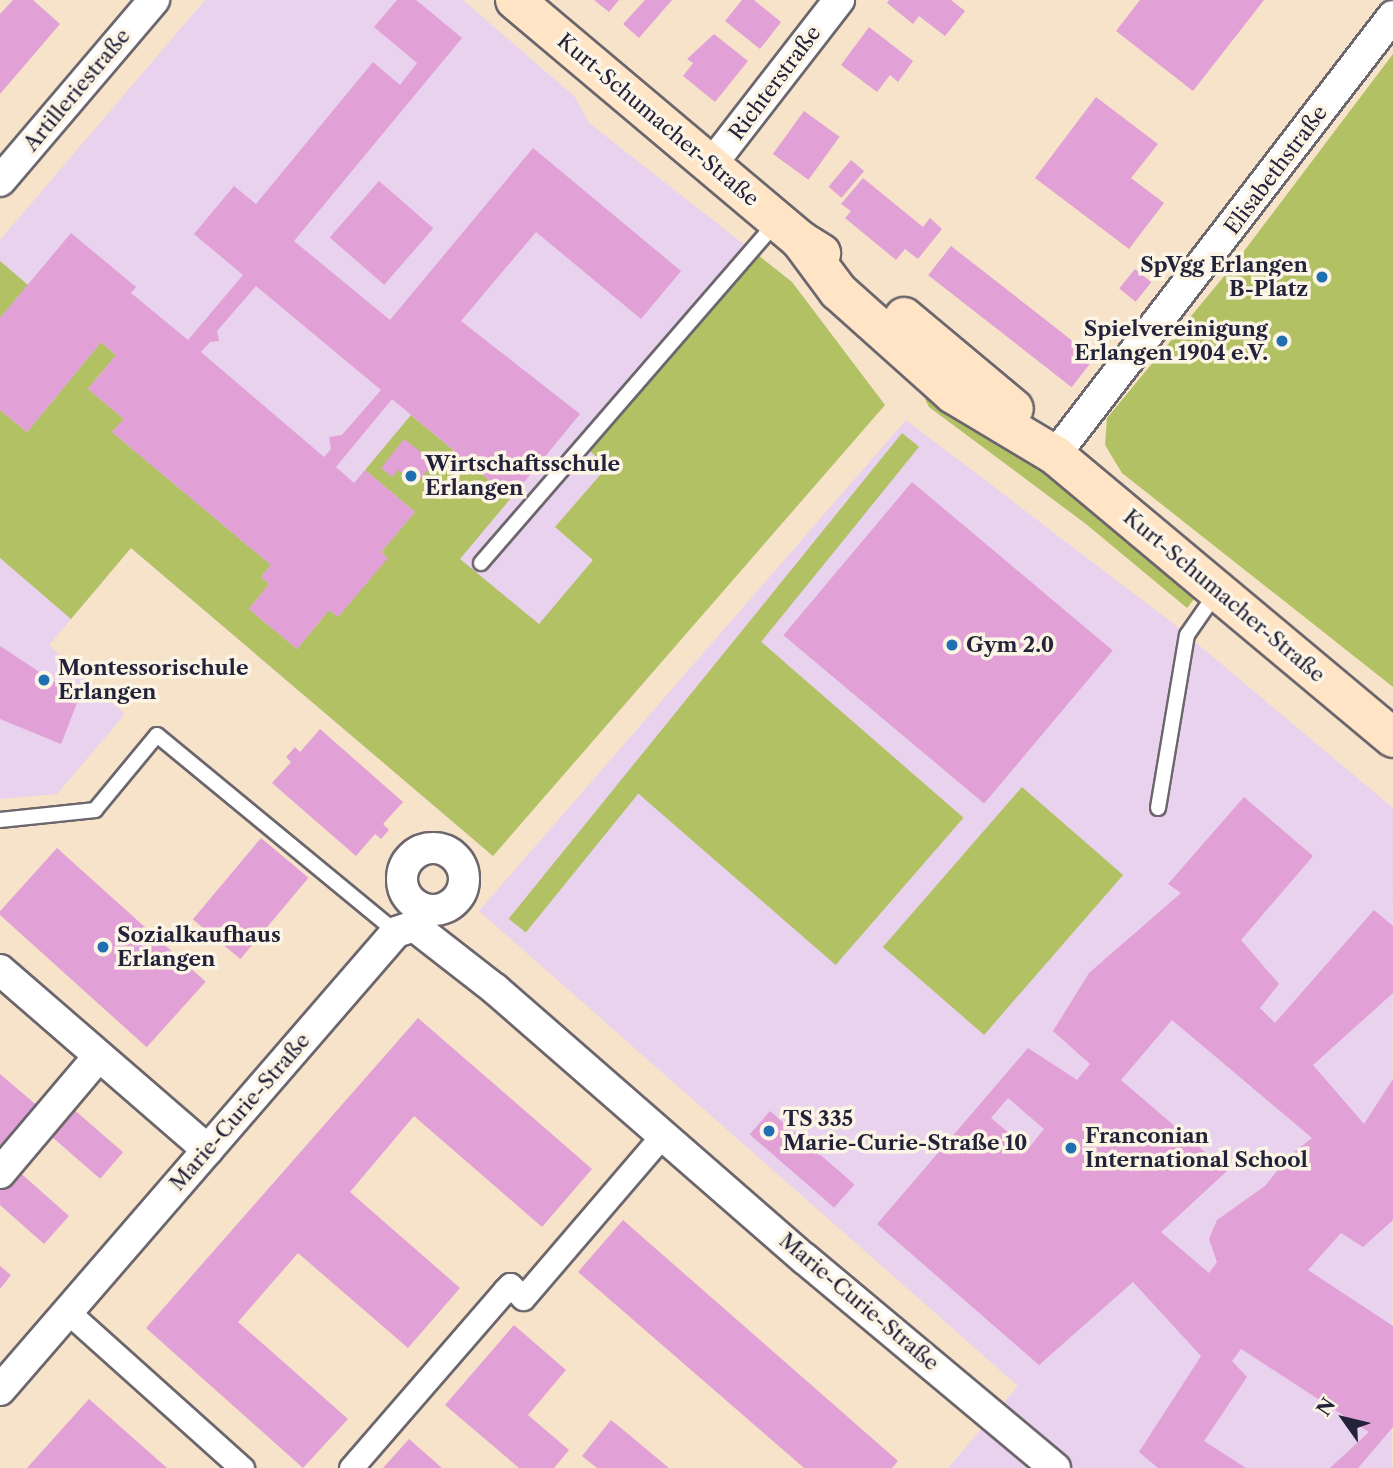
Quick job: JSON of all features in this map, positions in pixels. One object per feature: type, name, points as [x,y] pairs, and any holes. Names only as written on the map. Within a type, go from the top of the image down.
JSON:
[{"type":"main road","name":"Kurt-Schumacher-Straße","points":[[516,0],[788,231],[838,291],[953,394],[1055,455],[1393,738]]},
{"type":"street","name":"Artilleriestraße","points":[[0,181],[154,0]]},
{"type":"street","name":"Richterstraße","points":[[711,165],[839,0]]},
{"type":"street","name":"Elisabethstraße","points":[[1055,455],[1393,16]]},
{"type":"street","name":"Marie-Curie-Straße","points":[[0,1390],[208,1150],[413,923],[1055,1468]]},
{"type":"street","points":[[0,970],[208,1150]]},
{"type":"street","points":[[0,1173],[99,1056]]},
{"type":"street","points":[[351,1468],[510,1285],[523,1298],[662,1136]]},
{"type":"street","points":[[68,1312],[242,1468]]},
{"type":"lane","points":[[481,563],[788,231]]},
{"type":"lane","points":[[1158,808],[1187,635],[1218,591]]},
{"type":"lane","points":[[0,820],[95,810],[157,735],[413,923]]},
{"type":"shaded area","name":"Wirtschaftsschule Erlangen","points":[[205,0],[463,0],[575,97],[589,123],[792,282],[493,856],[131,548],[49,645],[125,714],[57,794],[0,799],[0,240]]},
{"type":"shaded area","name":"Franconian International School","points":[[906,420],[1175,625],[1393,808],[1392,1468],[948,1468],[1018,1386],[479,911]]},
{"type":"green space","name":"SpVgg Erlangen B-Platz","points":[[1393,54],[1393,687],[1122,473],[1105,445],[1107,418],[1235,263]]},
{"type":"green space","points":[[758,255],[792,282],[885,405],[493,856],[131,548],[71,619],[0,558],[0,410],[27,432],[101,342],[116,355],[88,389],[124,419],[112,432],[271,565],[261,577],[269,584],[249,609],[297,649],[329,610],[338,617],[387,558],[381,552],[415,512],[365,470],[411,415],[511,498],[460,559],[539,624],[593,560],[555,527],[607,467],[588,449],[701,312]]},
{"type":"green space","points":[[0,261],[28,285],[0,318]]},
{"type":"green space","points":[[931,387],[1098,510],[1197,595],[1187,608],[1086,524],[929,407],[925,399]]},
{"type":"green space","points":[[902,433],[919,447],[526,933],[509,919]]},
{"type":"green space","points":[[759,640],[964,818],[836,965],[631,787]]},
{"type":"green space","points":[[1022,787],[1123,875],[984,1035],[883,947]]},
{"type":"building","points":[[13,0],[33,0],[60,24],[0,94],[0,14]]},
{"type":"building","points":[[397,0],[416,0],[462,38],[294,241],[390,320],[533,148],[681,271],[641,319],[536,232],[461,321],[580,414],[511,498],[392,399],[336,467],[354,483],[365,470],[415,512],[381,552],[388,558],[338,617],[329,610],[297,649],[249,609],[269,584],[261,577],[271,565],[112,432],[124,419],[88,389],[116,355],[101,342],[27,432],[0,410],[0,318],[71,233],[136,287],[131,293],[188,340],[243,275],[194,234],[234,186],[256,204],[373,62],[400,85],[417,63],[374,27]],"holes":[[[256,286],[381,390],[342,435],[329,437],[331,449],[324,457],[201,352],[210,342],[219,341],[217,331]]]},
{"type":"building","points":[[594,0],[619,0],[609,12]]},
{"type":"building","points":[[645,0],[672,0],[639,38],[623,24]]},
{"type":"building","points":[[742,0],[754,0],[781,22],[760,49],[725,21]]},
{"type":"building","points":[[889,0],[951,0],[965,11],[945,36],[919,16],[913,24],[887,3]]},
{"type":"building","points":[[1140,0],[1264,0],[1193,91],[1116,31]]},
{"type":"building","points":[[869,27],[913,61],[898,82],[890,75],[877,92],[841,65]]},
{"type":"building","points":[[714,34],[748,61],[715,102],[683,76],[693,63],[687,59]]},
{"type":"building","points":[[1096,97],[1158,144],[1131,178],[1164,203],[1129,249],[1035,178]]},
{"type":"building","points":[[804,111],[840,137],[808,180],[773,154]]},
{"type":"building","points":[[851,160],[864,171],[842,198],[829,187]]},
{"type":"building","points":[[863,178],[923,227],[930,218],[942,229],[918,259],[905,249],[896,260],[845,218],[851,211],[841,204]]},
{"type":"building","points":[[379,181],[433,228],[384,285],[330,238]]},
{"type":"building","points":[[951,246],[1094,358],[1072,387],[928,275]]},
{"type":"building","points":[[1135,269],[1151,282],[1136,302],[1119,288]]},
{"type":"building","points":[[404,439],[434,462],[416,484],[398,470],[392,477],[381,468]]},
{"type":"building","name":"Gym 2.0","points":[[912,482],[1113,650],[984,804],[783,635]]},
{"type":"building","points":[[0,646],[79,698],[61,744],[0,719]]},
{"type":"building","points":[[320,729],[403,802],[383,824],[389,830],[381,839],[375,834],[356,856],[272,783],[291,762],[286,757],[295,747],[300,752]]},
{"type":"building","points":[[1244,797],[1313,856],[1241,940],[1279,984],[1260,1008],[1275,1023],[1374,910],[1393,926],[1393,993],[1313,1065],[1364,1124],[1393,1079],[1393,1220],[1363,1247],[1341,1233],[1308,1270],[1393,1326],[1393,1427],[1358,1468],[1330,1468],[1369,1432],[1241,1349],[1232,1361],[1247,1377],[1204,1441],[1246,1468],[1158,1468],[1139,1452],[1201,1356],[1133,1282],[1039,1365],[877,1224],[1028,1048],[1077,1080],[1090,1064],[1053,1031],[1089,973],[1181,893],[1168,884]],"holes":[[[1172,1020],[1312,1138],[1288,1157],[1265,1186],[1217,1220],[1209,1239],[1217,1262],[1209,1273],[1161,1232],[1227,1171],[1121,1080]],[[1008,1098],[1044,1129],[1028,1149],[991,1118]]]},
{"type":"building","points":[[261,838],[308,878],[240,959],[193,919]]},
{"type":"building","name":"Sozialkaufhaus Erlangen","points":[[57,848],[206,982],[147,1047],[0,915],[0,911]]},
{"type":"building","points":[[418,1018],[592,1169],[542,1227],[414,1116],[350,1192],[460,1288],[408,1348],[298,1253],[238,1322],[348,1419],[303,1468],[146,1328]]},
{"type":"building","points":[[0,1074],[40,1108],[0,1157]]},
{"type":"building","points":[[71,1107],[123,1152],[100,1179],[48,1133]]},
{"type":"building","points":[[770,1111],[855,1184],[834,1208],[750,1134]]},
{"type":"building","points":[[16,1169],[69,1216],[44,1244],[0,1205],[0,1187]]},
{"type":"building","points":[[623,1220],[898,1461],[892,1468],[804,1468],[578,1272]]},
{"type":"building","points":[[0,1266],[11,1275],[0,1289]]},
{"type":"building","points":[[514,1325],[566,1370],[528,1415],[569,1450],[554,1468],[519,1468],[445,1405]]},
{"type":"building","points":[[89,1399],[167,1468],[27,1468]]},
{"type":"building","points":[[611,1420],[669,1468],[597,1468],[582,1456]]},
{"type":"building","points":[[409,1439],[442,1468],[383,1468]]},
{"type":"place","name":"SpVgg Erlangen B-Platz","points":[[1322,277]]},
{"type":"place","name":"Spielvereinigung Erlangen 1904 e.V.","points":[[1282,341]]},
{"type":"place","name":"Wirtschaftsschule Erlangen","points":[[411,476]]},
{"type":"place","name":"Gym 2.0","points":[[952,645]]},
{"type":"place","name":"Montessorischule Erlangen","points":[[44,680]]},
{"type":"place","name":"Sozialkaufhaus Erlangen","points":[[103,947]]},
{"type":"place","name":"TS 335 Marie-Curie-Straße 10","points":[[769,1131]]},
{"type":"place","name":"Franconian International School","points":[[1071,1148]]}]
